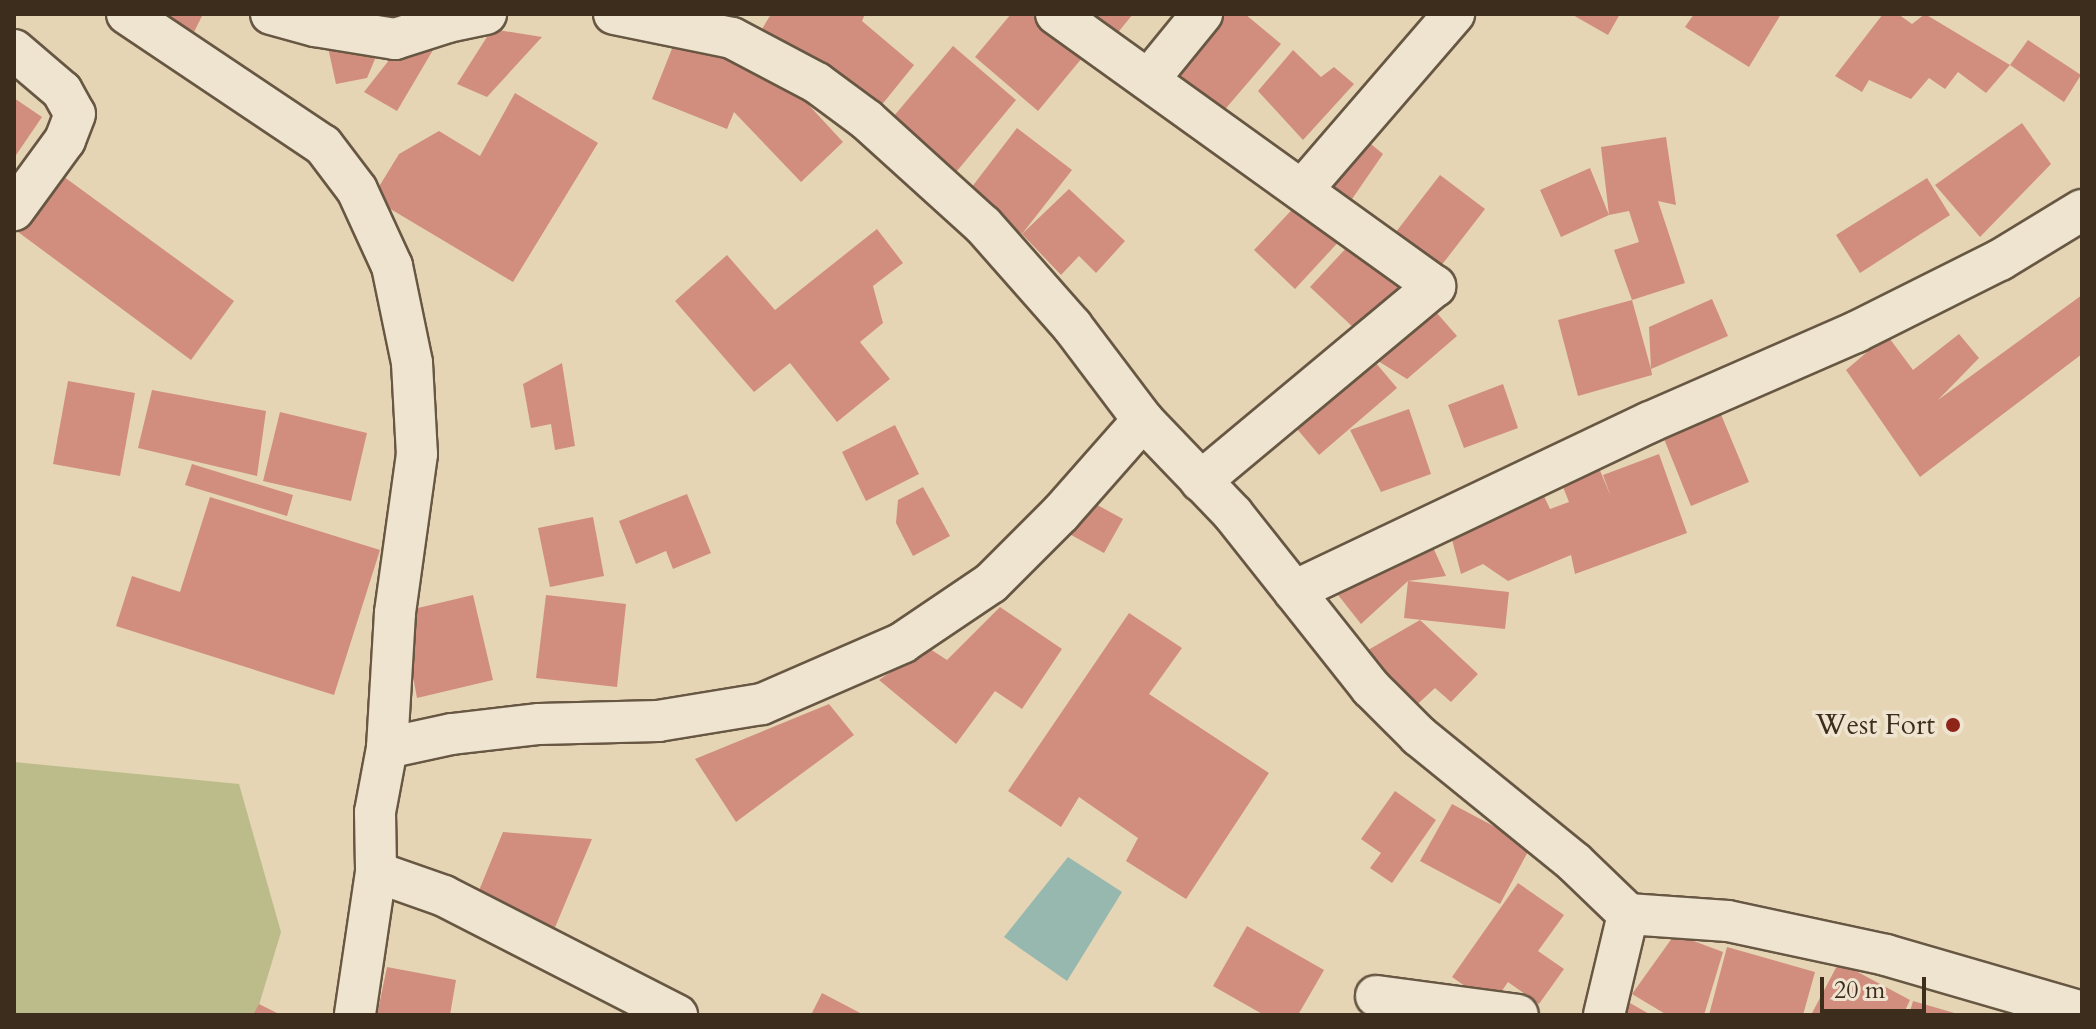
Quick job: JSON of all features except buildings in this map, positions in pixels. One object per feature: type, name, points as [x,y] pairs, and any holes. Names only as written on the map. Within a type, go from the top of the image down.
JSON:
[{"type":"street","points":[[127,14],[323,145],[357,190],[392,266],[412,363],[417,454],[395,613],[387,748],[375,812],[376,872],[355,1015]]},
{"type":"street","points":[[271,14],[315,26],[399,27],[486,14]]},
{"type":"street","points":[[614,14],[739,26],[867,120],[983,225],[1072,326],[1143,420],[1233,514],[1371,688],[1410,726],[1574,862],[1628,914],[1728,921],[1886,955],[2082,1012]]},
{"type":"street","points":[[1056,14],[1435,286],[1201,481]]},
{"type":"street","points":[[1149,79],[1202,14]]},
{"type":"street","points":[[1302,190],[1454,14]]},
{"type":"street","points":[[14,50],[62,91],[75,114],[65,140],[14,210]]},
{"type":"street","points":[[1294,591],[1650,422],[1856,332],[2000,260],[2082,210]]},
{"type":"street","points":[[387,748],[452,734],[539,724],[658,721],[762,704],[902,643],[991,583],[1061,513],[1143,420]]},
{"type":"street","points":[[376,872],[444,896],[677,1015]]},
{"type":"street","points":[[1604,1015],[1628,914]]},
{"type":"street","points":[[1376,996],[1518,1015]]},
{"type":"green space","points":[[14,762],[239,784],[281,932],[256,1015],[14,1015]]},
{"type":"water","points":[[1068,857],[1122,892],[1067,981],[1004,937]]},
{"type":"place","name":"West Fort","points":[[1953,725]]}]
